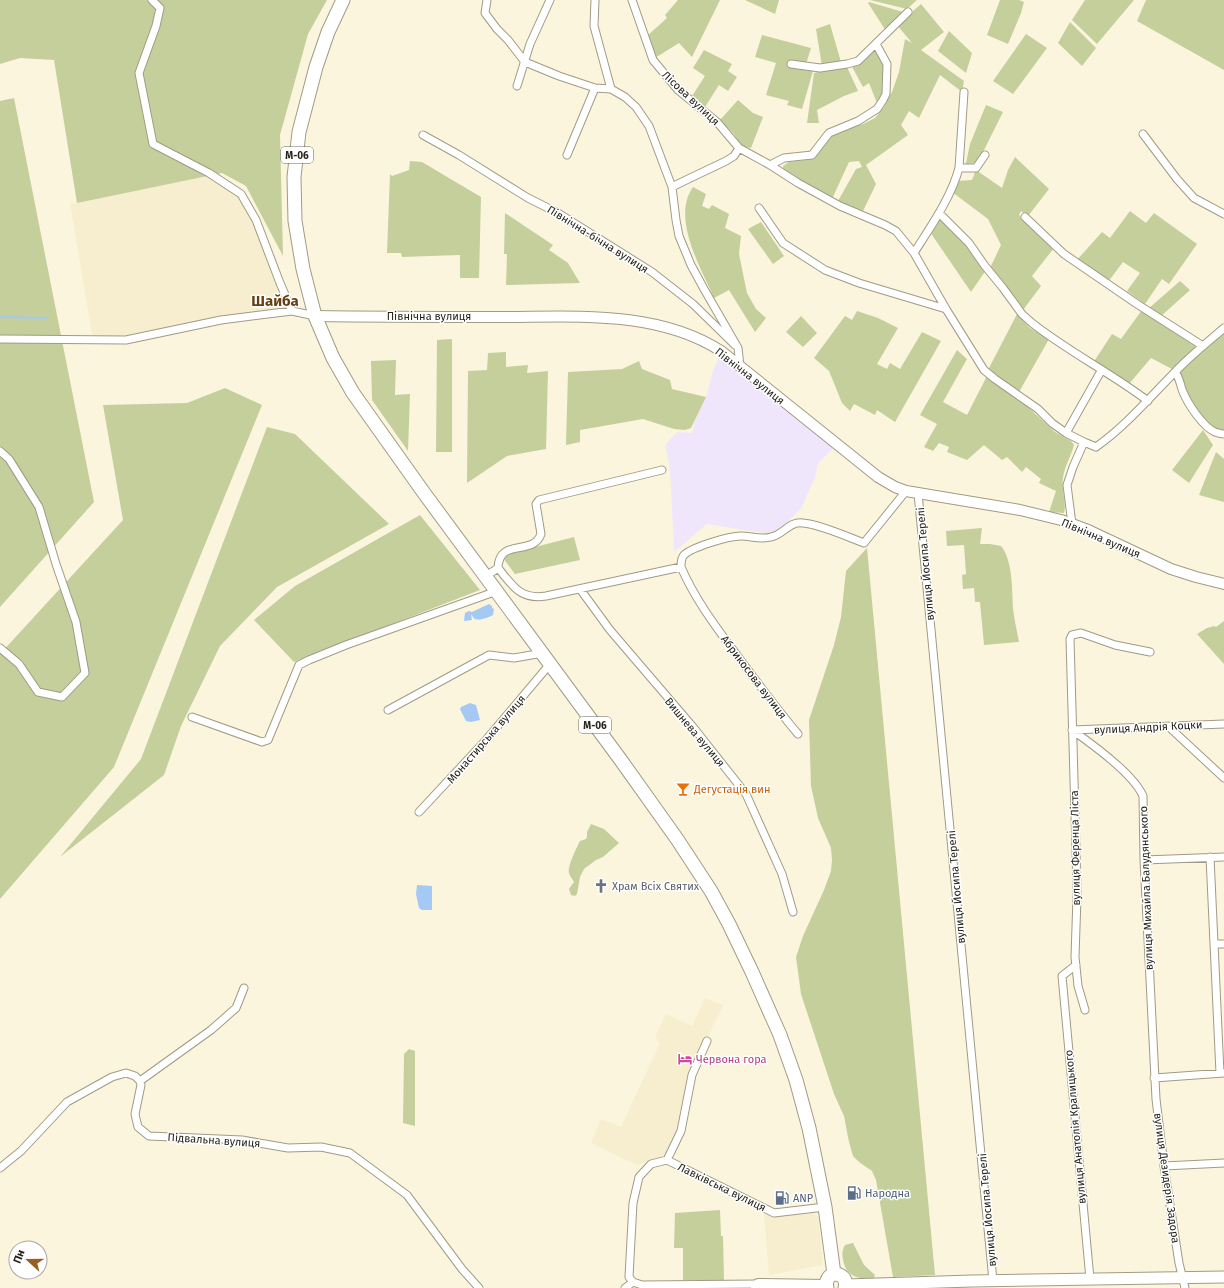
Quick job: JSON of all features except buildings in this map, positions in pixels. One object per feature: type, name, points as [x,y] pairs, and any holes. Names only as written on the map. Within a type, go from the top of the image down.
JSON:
[{"type":"highway","name":"М-06","points":[[343,0],[328,32],[316,67],[299,132],[294,177],[295,221],[303,269],[315,316],[332,358],[353,393],[424,493],[678,839],[710,891],[732,931],[780,1035],[796,1080],[809,1128],[825,1207],[829,1282]]},
{"type":"highway","points":[[829,1282],[841,1275],[844,1278],[846,1286]]},
{"type":"main road","points":[[846,1286],[864,1284],[972,1284],[993,1280],[1090,1279],[1184,1283],[1224,1277]]},
{"type":"street","points":[[152,0],[160,8],[156,26],[139,73],[153,144],[209,173],[241,194],[256,220],[292,311]]},
{"type":"street","points":[[487,0],[485,13],[525,62],[559,76],[595,88],[611,89],[625,97],[636,107],[649,126],[672,187],[679,236],[701,283],[738,348],[740,366]]},
{"type":"street","points":[[517,86],[530,44],[550,0]]},
{"type":"street","points":[[595,0],[594,26],[611,89]]},
{"type":"street","name":"Лісова вулиця","points":[[632,0],[653,60],[678,90],[717,122],[739,148]]},
{"type":"street","points":[[791,64],[820,68],[858,61],[876,44],[889,28],[908,12]]},
{"type":"street","points":[[770,165],[784,158],[812,155],[829,133],[858,121],[877,109],[886,94],[887,64],[876,44]]},
{"type":"street","points":[[567,155],[595,88]]},
{"type":"street","points":[[914,253],[939,213],[952,188],[960,168],[964,92]]},
{"type":"street","points":[[1143,134],[1177,179],[1194,198],[1224,214]]},
{"type":"street","name":"Північна-бічна вулиця","points":[[423,135],[459,155],[528,198],[558,213],[652,272],[693,304],[738,348]]},
{"type":"street","points":[[672,187],[726,161],[734,156],[739,148],[840,206],[896,231],[914,253],[946,309],[984,370],[1038,409],[1052,423],[1066,433],[1096,447],[1148,401],[1175,372],[1224,328]]},
{"type":"street","points":[[960,168],[976,168],[985,155]]},
{"type":"street","points":[[759,208],[783,243],[825,270],[859,283],[946,309]]},
{"type":"street","points":[[939,213],[969,243],[1022,314],[1044,332],[1101,371],[1128,386],[1148,401]]},
{"type":"street","points":[[1026,217],[1064,254],[1137,304],[1203,346]]},
{"type":"street","name":"Північна вулиця","points":[[0,339],[126,340],[221,320],[292,311],[315,316],[604,318],[655,324],[697,338],[721,351],[878,477],[895,487],[918,494],[1020,510],[1072,524],[1171,569],[1224,584]]},
{"type":"street","points":[[1066,433],[1101,371]]},
{"type":"street","points":[[1175,372],[1190,406],[1201,421],[1214,432],[1224,434]]},
{"type":"street","points":[[1072,524],[1067,485],[1084,442]]},
{"type":"street","points":[[0,451],[9,459],[38,507],[76,622],[85,673],[62,697],[38,692],[19,664],[0,648]]},
{"type":"street","points":[[486,576],[498,568],[502,553],[525,547],[536,542],[540,538],[541,534],[536,504],[539,500],[662,470]]},
{"type":"street","name":"вулиця Йосипа Терелі","points":[[681,567],[683,556],[690,551],[718,540],[739,536],[772,537],[791,524],[798,522],[812,524],[864,543],[906,491]]},
{"type":"street","name":"вулиця Йосипа Терелі","points":[[918,494],[993,1280]]},
{"type":"street","points":[[498,568],[513,585],[527,596],[537,597],[681,567]]},
{"type":"street","name":"Абрикосова вулиця","points":[[681,567],[695,596],[711,620],[770,700],[798,734]]},
{"type":"street","name":"Вишнева вулиця","points":[[580,588],[610,630],[693,727],[746,794],[782,874],[794,912]]},
{"type":"street","points":[[192,717],[262,742],[268,740],[300,665],[346,645],[497,591]]},
{"type":"street","name":"вулиця Ференца Ліста","points":[[1085,1010],[1073,967],[1077,873],[1069,643],[1072,635],[1081,633],[1115,645],[1150,652]]},
{"type":"street","points":[[388,710],[489,655],[514,658],[547,659]]},
{"type":"street","name":"Монастирська вулиця","points":[[419,812],[482,745],[547,659]]},
{"type":"street","name":"вулиця Андрія Коцки","points":[[1072,730],[1224,724]]},
{"type":"street","points":[[1169,726],[1224,778]]},
{"type":"street","name":"вулиця Михайла Балудянського","points":[[1072,730],[1118,766],[1133,780],[1143,796],[1144,860],[1154,1078]]},
{"type":"street","points":[[1154,1078],[1222,1073],[1210,857]]},
{"type":"street","points":[[1144,860],[1224,857]]},
{"type":"street","points":[[1214,944],[1224,944]]},
{"type":"street","name":"вулиця Анатолія Кралицького","points":[[1073,967],[1062,976],[1090,1279]]},
{"type":"street","points":[[0,1168],[21,1151],[68,1102],[112,1077],[126,1073],[135,1076],[140,1081],[211,1030],[236,1008],[244,988]]},
{"type":"street","points":[[707,1042],[692,1075],[681,1131],[667,1160],[651,1164],[639,1177],[633,1203],[629,1277],[633,1282],[642,1285],[757,1286],[812,1285],[829,1282]]},
{"type":"street","name":"вулиця Дезидерія Задора","points":[[1154,1078],[1164,1166],[1179,1263],[1184,1283]]},
{"type":"street","name":"Підвальна вулиця","points":[[140,1081],[141,1085],[135,1114],[138,1127],[149,1136],[242,1140],[288,1148],[321,1147],[350,1153],[407,1195],[462,1269],[480,1288]]},
{"type":"street","name":"Лавківська вулиця","points":[[667,1160],[774,1213],[825,1207]]},
{"type":"street","points":[[1164,1166],[1224,1163]]},
{"type":"street","points":[[625,1288],[633,1282]]},
{"type":"shaded area","points":[[212,175],[241,194],[292,311],[126,340],[93,340],[70,204]]},
{"type":"shaded area","points":[[720,355],[835,447],[818,463],[815,477],[802,507],[786,524],[770,533],[707,524],[674,552],[671,485],[669,462],[665,445],[677,432],[692,433],[695,421],[707,394],[713,371]]},
{"type":"shaded area","points":[[705,998],[723,1005],[686,1084],[680,1125],[669,1151],[661,1157],[637,1165],[591,1143],[601,1119],[621,1127],[660,1043],[655,1037],[666,1014],[692,1026]]},
{"type":"shaded area","points":[[784,1213],[785,1216],[812,1214],[818,1217],[823,1265],[769,1275],[764,1215]]},
{"type":"green space","points":[[0,0],[327,0],[308,34],[280,135],[283,256],[246,186],[222,173],[77,203],[54,60],[20,58],[0,64]]},
{"type":"green space","points":[[678,0],[720,0],[692,57],[679,43],[655,58],[647,36],[667,18],[665,15]]},
{"type":"green space","points":[[745,0],[779,0],[775,14]]},
{"type":"green space","points":[[870,0],[917,0],[907,9]]},
{"type":"green space","points":[[1000,0],[1019,0],[1024,2],[1008,44],[987,35]]},
{"type":"green space","points":[[1085,0],[1134,0],[1097,44],[1072,20]]},
{"type":"green space","points":[[1146,0],[1224,0],[1224,70],[1137,21]]},
{"type":"green space","points":[[869,2],[903,12],[886,31],[868,3]]},
{"type":"green space","points":[[921,4],[944,32],[921,50],[964,81],[962,92],[940,75],[919,118],[909,111],[901,125],[908,135],[866,165],[876,184],[863,211],[838,201],[856,169],[862,167],[859,161],[849,162],[832,199],[785,171],[783,166],[789,162],[812,159],[831,134],[863,124],[875,118],[884,107],[892,92],[899,72],[905,39],[912,43],[897,25]]},
{"type":"green space","points":[[1070,22],[1096,48],[1082,66],[1058,43]]},
{"type":"green space","points":[[830,24],[841,62],[822,66],[816,29]]},
{"type":"green space","points":[[949,31],[972,53],[966,73],[938,51]]},
{"type":"green space","points":[[1026,34],[1047,48],[1013,94],[993,81]]},
{"type":"green space","points":[[762,35],[811,48],[806,64],[788,66],[813,71],[802,109],[787,105],[789,101],[766,95],[776,63],[755,57]]},
{"type":"green space","points":[[876,46],[885,64],[884,92],[877,103],[869,83],[863,87],[851,65]]},
{"type":"green space","points":[[704,50],[732,64],[728,71],[737,77],[728,91],[719,85],[705,107],[692,96],[705,76],[693,68]]},
{"type":"green space","points":[[847,67],[858,91],[844,96],[817,110],[819,123],[807,123],[814,73]]},
{"type":"green space","points":[[14,98],[94,502],[0,607],[0,101]]},
{"type":"green space","points":[[738,100],[753,113],[763,117],[751,148],[742,146],[734,134],[720,120]]},
{"type":"green space","points":[[986,105],[1003,112],[980,158],[975,163],[967,164],[970,144]]},
{"type":"green space","points":[[1015,157],[1049,189],[1028,216],[1021,211],[1019,215],[1054,248],[1032,276],[1041,286],[1023,310],[990,268],[1001,245],[988,219],[952,192],[957,181],[972,180],[976,170],[1002,188],[1008,170]]},
{"type":"green space","points":[[410,161],[422,162],[481,197],[479,278],[460,278],[460,255],[402,257],[401,253],[387,253],[390,174],[392,176],[409,170]]},
{"type":"green space","points":[[693,187],[706,194],[702,206],[709,209],[712,205],[729,214],[725,228],[741,236],[739,254],[747,293],[756,309],[766,318],[755,332],[729,290],[714,298],[696,258],[690,243],[685,213],[687,199]]},
{"type":"green space","points":[[1130,211],[1146,223],[1154,213],[1197,244],[1169,284],[1162,279],[1145,304],[1127,291],[1140,273],[1123,262],[1108,282],[1077,260],[1102,232],[1110,238]]},
{"type":"green space","points":[[505,213],[553,245],[549,250],[568,263],[580,283],[506,285],[507,254],[504,254]]},
{"type":"green space","points":[[938,218],[940,218],[961,237],[986,270],[971,292],[930,232]]},
{"type":"green space","points":[[761,222],[784,256],[773,264],[748,229]]},
{"type":"green space","points":[[1180,281],[1190,290],[1160,317],[1148,309]]},
{"type":"green space","points":[[1142,310],[1196,347],[1172,369],[1151,358],[1129,384],[1093,363],[1112,334],[1121,339]]},
{"type":"green space","points":[[857,311],[878,318],[898,328],[877,364],[887,369],[890,363],[900,369],[922,332],[941,341],[895,422],[877,410],[875,415],[854,404],[850,411],[842,403],[829,371],[814,358],[845,316],[852,320]]},
{"type":"green space","points":[[1017,314],[1030,328],[1049,339],[1019,392],[988,370]]},
{"type":"green space","points":[[801,316],[817,333],[803,347],[786,332]]},
{"type":"green space","points":[[1224,331],[1224,432],[1215,429],[1210,425],[1189,400],[1180,371]]},
{"type":"green space","points":[[452,339],[452,452],[436,452],[437,340]]},
{"type":"green space","points":[[957,350],[967,359],[943,402],[967,415],[987,376],[1018,398],[1055,432],[1071,441],[1074,445],[1063,478],[1065,505],[1064,513],[1049,512],[1056,491],[1039,483],[1041,479],[1026,467],[1022,472],[1007,457],[1002,460],[984,445],[967,460],[947,452],[949,447],[939,443],[933,451],[924,447],[937,424],[920,415]]},
{"type":"green space","points":[[506,352],[506,367],[528,365],[527,373],[548,371],[546,449],[507,456],[467,483],[468,371],[487,370],[488,353]]},
{"type":"green space","points":[[396,360],[395,395],[410,394],[408,451],[372,400],[371,361]]},
{"type":"green space","points":[[639,361],[642,369],[670,380],[672,389],[706,397],[691,428],[685,430],[674,429],[643,419],[580,430],[580,442],[566,445],[568,372],[622,369]]},
{"type":"green space","points":[[225,388],[262,405],[114,767],[0,899],[0,654],[123,520],[103,405],[187,403]]},
{"type":"green space","points":[[267,427],[295,434],[389,524],[277,587],[220,646],[181,726],[164,775],[60,857],[141,759]]},
{"type":"green space","points":[[1203,430],[1213,445],[1189,483],[1172,470]]},
{"type":"green space","points":[[1216,452],[1224,459],[1224,502],[1199,495]]},
{"type":"green space","points":[[420,515],[480,590],[294,662],[254,620],[295,586]]},
{"type":"green space","points":[[982,528],[980,544],[1001,546],[1008,559],[1011,576],[1013,612],[1019,642],[984,645],[980,602],[975,602],[974,588],[963,589],[962,575],[966,574],[964,545],[947,546],[946,531]]},
{"type":"green space","points":[[574,537],[580,560],[515,574],[503,558],[504,555]]},
{"type":"green space","points":[[867,548],[935,1275],[893,1277],[876,1180],[872,1171],[853,1156],[844,1116],[834,1094],[801,994],[796,957],[803,936],[824,890],[831,871],[832,860],[831,848],[818,818],[811,786],[809,720],[834,645],[841,617],[846,571]]},
{"type":"green space","points":[[1224,621],[1224,664],[1197,634],[1207,628],[1214,626],[1216,627]]},
{"type":"green space","points":[[591,824],[604,829],[619,843],[603,857],[596,860],[584,869],[580,877],[577,894],[575,896],[571,895],[569,889],[574,882],[569,873],[569,866],[580,841],[586,839],[587,832]]},
{"type":"green space","points":[[409,1049],[415,1051],[415,1126],[403,1123],[404,1054]]},
{"type":"green space","points":[[720,1210],[721,1236],[723,1236],[724,1280],[683,1280],[683,1248],[674,1248],[675,1213]]},
{"type":"green space","points":[[853,1243],[864,1265],[875,1275],[874,1278],[854,1276],[847,1271],[842,1254],[845,1245]]},
{"type":"water","points":[[489,604],[494,609],[493,615],[479,620],[475,619],[471,614],[472,620],[464,621],[465,613],[469,611],[472,612]]},
{"type":"water","points":[[470,703],[476,705],[480,720],[471,722],[466,721],[460,709],[461,707]]},
{"type":"water","points":[[417,885],[432,886],[432,910],[422,910],[419,908],[416,894]]},
{"type":"waterway","points":[[0,317],[47,318]]},
{"type":"place","name":"Дегустація вин","points":[[683,789]]},
{"type":"place","name":"Храм Всіх Святих","points":[[601,886]]},
{"type":"place","name":"Червона гора","points":[[685,1059]]},
{"type":"place","name":"Народна","points":[[854,1193]]},
{"type":"place","name":"ANP","points":[[782,1198]]},
{"type":"district","name":"Шайба","points":[[275,301]]}]
